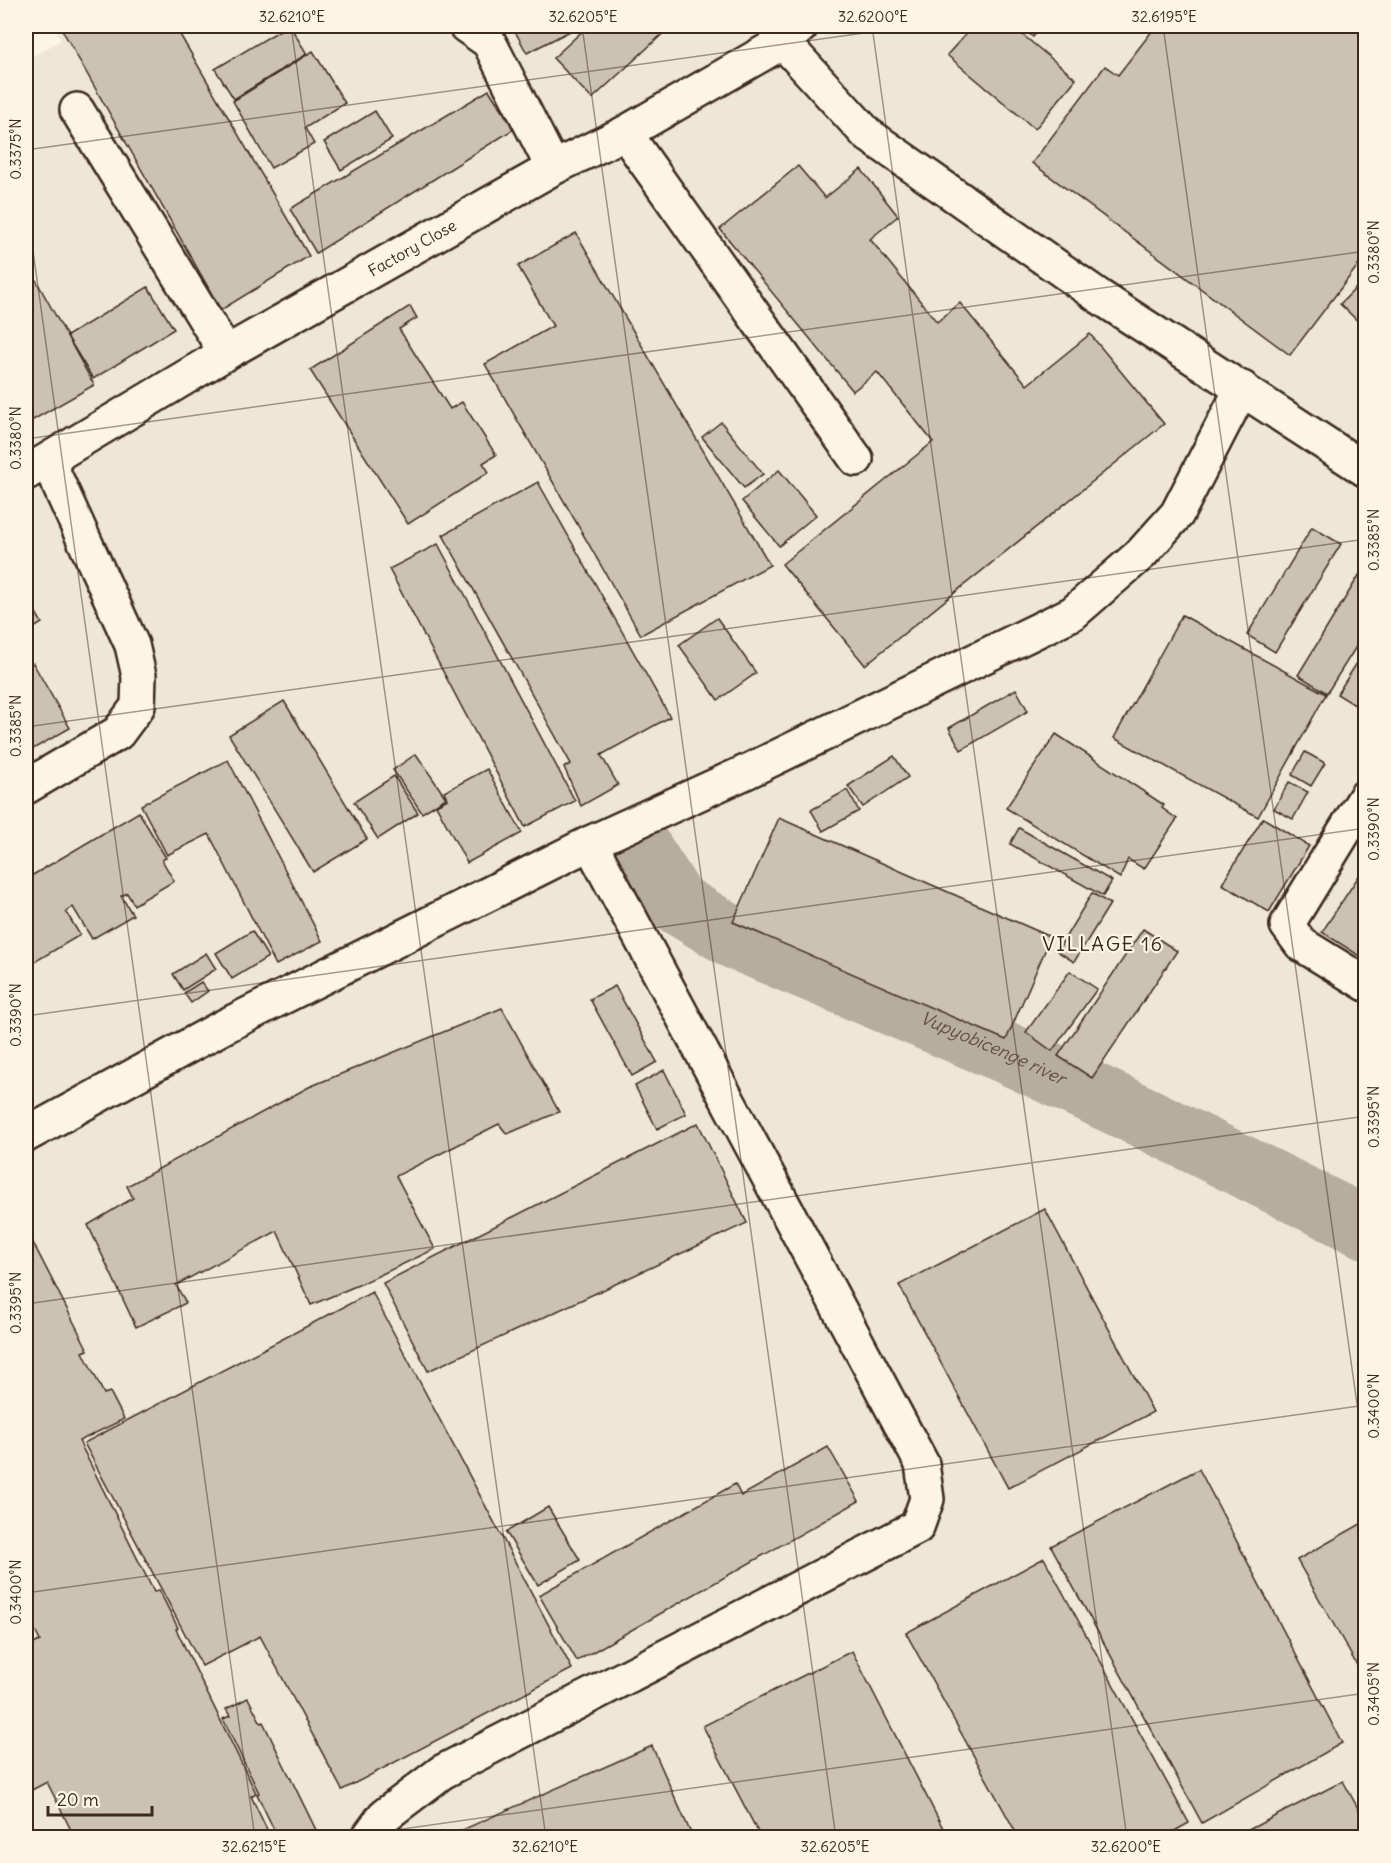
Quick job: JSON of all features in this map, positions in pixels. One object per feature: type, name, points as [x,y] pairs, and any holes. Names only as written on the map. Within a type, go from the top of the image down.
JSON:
[{"type":"lane","points":[[466,26],[489,42],[553,168]]},
{"type":"lane","points":[[792,34],[867,134],[1100,297],[1242,388],[1365,471]]},
{"type":"lane","name":"Factory Close","points":[[37,467],[226,353],[553,168],[625,133],[792,34]]},
{"type":"lane","points":[[77,110],[226,353]]},
{"type":"lane","points":[[625,133],[856,459]]},
{"type":"lane","points":[[26,1135],[224,1027],[590,843],[748,771],[1073,613],[1141,554],[1177,514],[1242,388]]},
{"type":"lane","points":[[26,787],[118,733],[138,706],[139,676],[132,645],[37,467]]},
{"type":"lane","points":[[1365,796],[1287,925],[1300,944],[1365,984]]},
{"type":"lane","points":[[368,1838],[384,1816],[442,1772],[917,1527],[927,1499],[922,1464],[590,843]]},
{"type":"shaded area","points":[[53,26],[1365,26],[1365,1837],[26,1837],[26,60],[61,40]]},
{"type":"building","points":[[60,26],[175,26],[309,256],[221,310]]},
{"type":"building","points":[[290,26],[307,54],[234,99],[215,69]]},
{"type":"building","points":[[512,26],[580,26],[527,53]]},
{"type":"building","points":[[588,26],[671,26],[592,99],[553,58]]},
{"type":"building","points":[[973,26],[1012,26],[1076,79],[1035,129],[947,55]]},
{"type":"building","points":[[1019,26],[1042,26],[1033,37]]},
{"type":"building","points":[[1156,26],[1366,26],[1366,255],[1290,355],[1032,163],[1105,66],[1118,75]]},
{"type":"building","points":[[313,51],[345,103],[305,128],[314,144],[271,168],[233,101]]},
{"type":"building","points":[[489,90],[514,129],[316,253],[290,209]]},
{"type":"building","points":[[375,111],[392,139],[341,170],[324,142]]},
{"type":"building","points":[[798,166],[825,198],[861,169],[898,216],[870,239],[937,322],[960,303],[1027,385],[1090,334],[1164,424],[865,665],[782,564],[933,442],[877,372],[853,391],[720,229]]},
{"type":"building","points":[[576,233],[770,565],[641,635],[485,364],[553,326],[518,266]]},
{"type":"building","points":[[26,262],[94,385],[26,424]]},
{"type":"building","points":[[1366,278],[1366,329],[1340,304]]},
{"type":"building","points":[[148,287],[174,329],[93,379],[67,336]]},
{"type":"building","points":[[410,306],[417,318],[399,329],[450,409],[462,402],[496,455],[483,463],[489,472],[408,524],[310,370]]},
{"type":"building","points":[[721,422],[763,474],[744,488],[702,437]]},
{"type":"building","points":[[779,470],[816,515],[779,546],[742,501]]},
{"type":"building","points":[[538,482],[670,717],[601,755],[618,785],[581,806],[564,767],[571,764],[443,535]]},
{"type":"building","points":[[1312,527],[1341,544],[1275,652],[1247,635]]},
{"type":"building","points":[[438,544],[575,801],[525,827],[389,569]]},
{"type":"building","points":[[1366,564],[1366,631],[1327,693],[1298,675]]},
{"type":"building","points":[[26,596],[42,623],[26,633]]},
{"type":"building","points":[[1182,615],[1326,694],[1258,817],[1114,738]]},
{"type":"building","points":[[717,618],[756,673],[718,700],[679,645]]},
{"type":"building","points":[[1366,649],[1366,712],[1337,694]]},
{"type":"building","points":[[33,663],[70,728],[26,753],[26,668]]},
{"type":"building","points":[[1016,689],[1028,711],[961,750],[949,728]]},
{"type":"building","points":[[284,701],[367,839],[313,872],[229,735]]},
{"type":"building","points":[[1056,734],[1164,805],[1162,808],[1177,819],[1144,869],[1128,859],[1120,878],[1006,808]]},
{"type":"building","points":[[1305,752],[1325,763],[1311,786],[1292,775]]},
{"type":"building","points":[[416,754],[446,798],[422,813],[393,770]]},
{"type":"building","points":[[894,756],[908,777],[863,807],[848,786]]},
{"type":"building","points":[[228,760],[322,941],[276,965],[209,834],[167,855],[141,805]]},
{"type":"building","points":[[487,769],[522,833],[467,863],[436,805],[448,799],[444,792]]},
{"type":"building","points":[[394,776],[418,813],[378,839],[354,802]]},
{"type":"building","points":[[1289,782],[1308,792],[1293,819],[1274,809]]},
{"type":"building","points":[[847,790],[859,811],[823,831],[811,810]]},
{"type":"building","points":[[139,812],[166,858],[162,860],[174,881],[134,905],[127,893],[121,896],[133,915],[92,939],[73,907],[66,912],[80,935],[26,967],[26,879]]},
{"type":"building","points":[[779,818],[1051,937],[1006,1040],[733,922]]},
{"type":"building","points":[[1263,818],[1309,846],[1269,912],[1222,884]]},
{"type":"building","points":[[1019,828],[1112,881],[1103,896],[1010,844]]},
{"type":"building","points":[[1366,865],[1366,960],[1322,932]]},
{"type":"building","points":[[1092,893],[1110,904],[1074,962],[1057,951]]},
{"type":"building","points":[[1143,929],[1177,951],[1092,1078],[1058,1056]]},
{"type":"building","points":[[252,931],[268,957],[232,979],[216,953]]},
{"type":"building","points":[[206,953],[216,969],[183,990],[173,974]]},
{"type":"building","points":[[1070,971],[1097,989],[1052,1051],[1026,1032]]},
{"type":"building","points":[[201,982],[208,991],[191,1003],[184,993]]},
{"type":"building","points":[[615,986],[657,1062],[632,1076],[590,999]]},
{"type":"building","points":[[502,1008],[559,1112],[507,1134],[499,1124],[396,1176],[435,1249],[311,1305],[277,1231],[176,1285],[186,1303],[136,1327],[88,1225],[133,1198],[127,1186],[309,1087]]},
{"type":"building","points":[[664,1070],[686,1114],[657,1129],[635,1086]]},
{"type":"building","points":[[698,1123],[747,1223],[428,1371],[383,1283]]},
{"type":"building","points":[[1045,1209],[1153,1412],[1008,1488],[899,1285]]},
{"type":"building","points":[[26,1229],[88,1350],[83,1352],[104,1394],[110,1392],[124,1419],[79,1441],[154,1592],[159,1590],[178,1628],[176,1629],[256,1793],[251,1796],[271,1838],[75,1838],[47,1782],[26,1793],[26,1647],[40,1641],[26,1612]]},
{"type":"building","points":[[372,1292],[572,1669],[342,1790],[260,1636],[202,1666],[84,1443]]},
{"type":"building","points":[[828,1447],[859,1501],[577,1661],[539,1595],[735,1484],[741,1496]]},
{"type":"building","points":[[1199,1469],[1342,1743],[1202,1823],[1051,1546]]},
{"type":"building","points":[[548,1507],[580,1560],[538,1585],[506,1532]]},
{"type":"building","points":[[1366,1521],[1366,1681],[1297,1560]]},
{"type":"building","points":[[1044,1558],[1189,1823],[1162,1838],[1019,1838],[906,1633]]},
{"type":"building","points":[[852,1651],[948,1838],[761,1838],[703,1726]]},
{"type":"building","points":[[248,1698],[261,1723],[263,1722],[317,1832],[306,1838],[278,1838],[223,1719],[230,1716],[226,1709]]},
{"type":"building","points":[[652,1746],[693,1838],[455,1838],[453,1834]]},
{"type":"building","points":[[1343,1781],[1366,1823],[1366,1838],[1233,1838]]},
{"type":"waterway","name":"Vupyobicenge river","points":[[642,850],[676,903],[736,939],[1009,1054],[1141,1116],[1366,1228]]},
{"type":"district","name":"VILLAGE 16","points":[[1103,944]]}]
